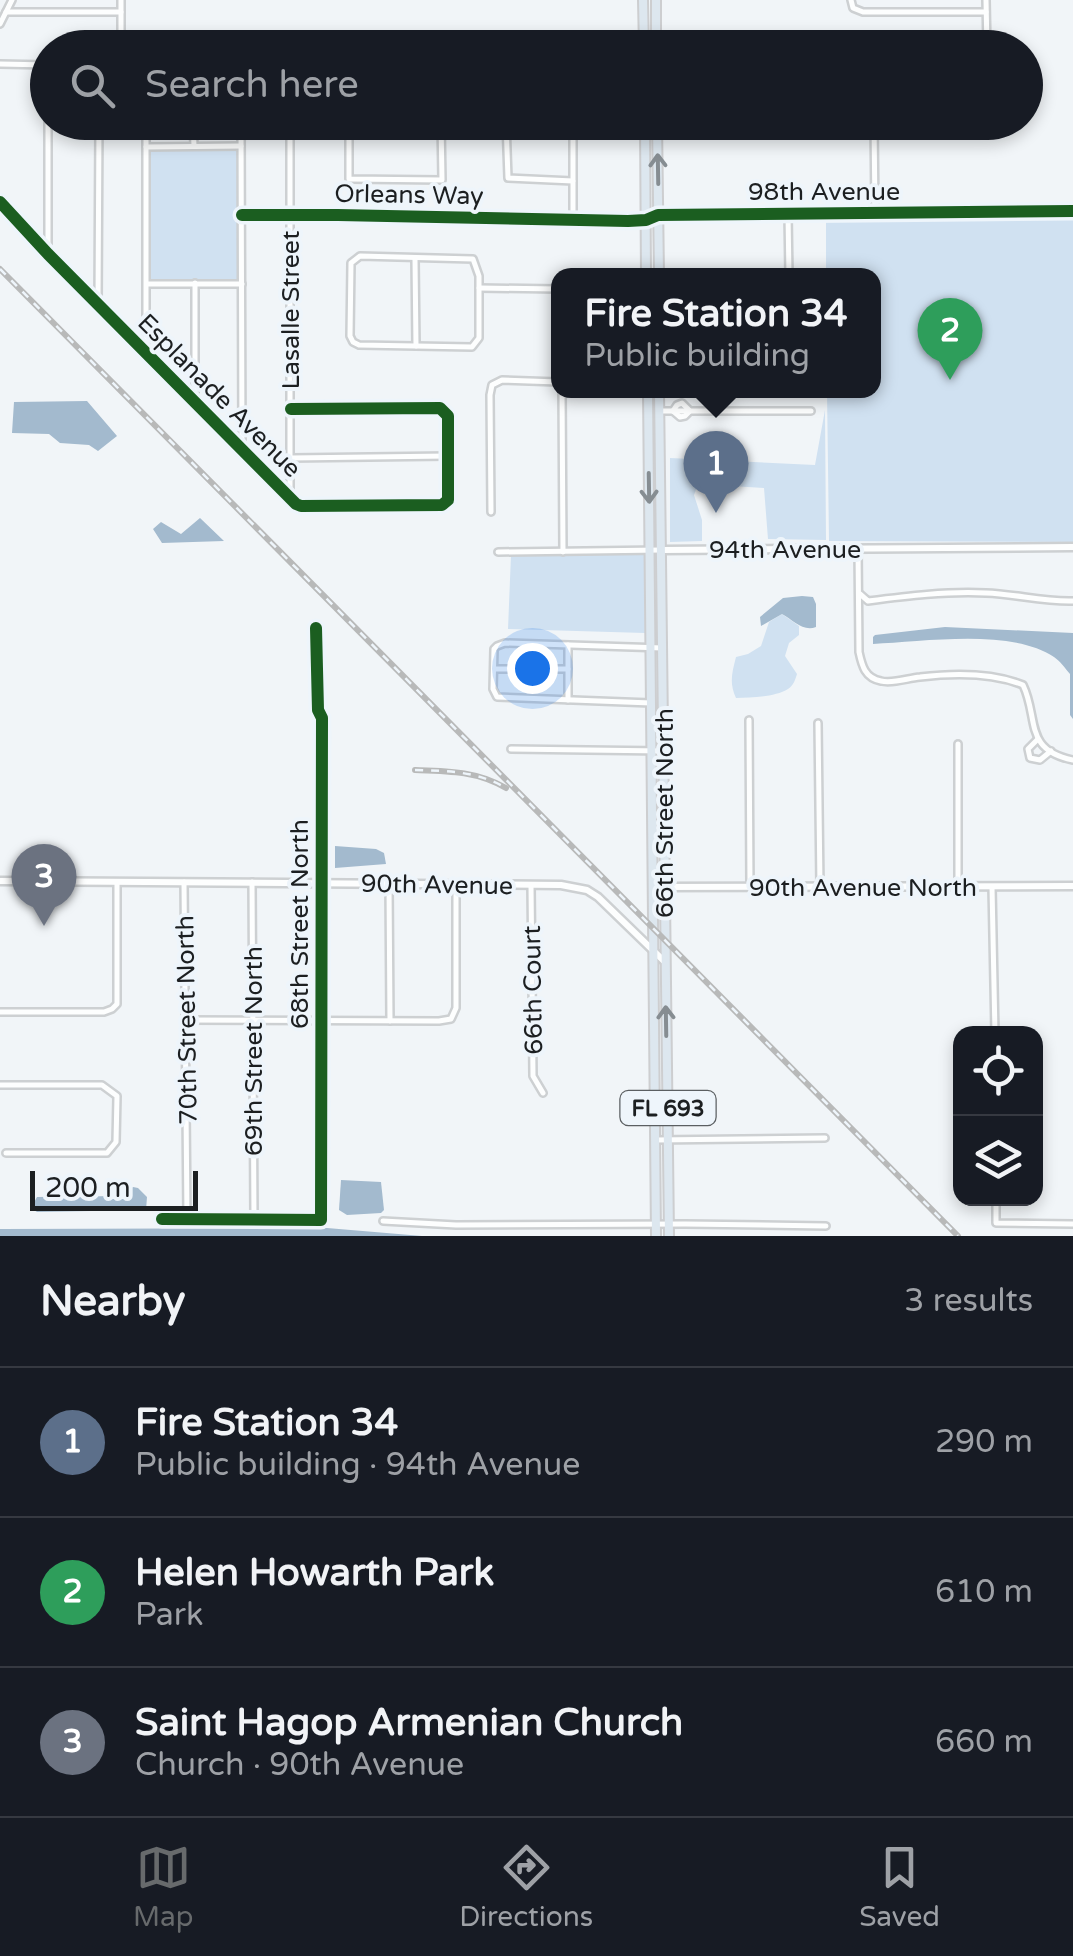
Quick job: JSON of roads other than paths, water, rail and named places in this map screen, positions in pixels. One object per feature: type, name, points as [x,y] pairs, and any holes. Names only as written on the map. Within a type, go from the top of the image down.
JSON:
[{"type":"main road","points":[[644,0],[644,30]]},
{"type":"main road","points":[[656,0],[656,30]]},
{"type":"main road","points":[[644,140],[646,268]]},
{"type":"main road","points":[[657,140],[659,268]]},
{"type":"main road","name":"66th Street North","points":[[648,398],[656,1236]]},
{"type":"main road","name":"66th Street North","points":[[659,398],[669,1236]]},
{"type":"main road","points":[[654,1057],[667,1057]]},
{"type":"street","points":[[0,24],[12,0]]},
{"type":"street","points":[[120,30],[121,0]]},
{"type":"street","points":[[920,0],[920,13]]},
{"type":"street","points":[[986,0],[986,30]]},
{"type":"street","points":[[852,4],[863,12],[986,12]]},
{"type":"street","points":[[6,12],[121,12]]},
{"type":"street","points":[[0,64],[30,65]]},
{"type":"street","points":[[48,140],[48,254]]},
{"type":"street","points":[[98,304],[99,140]]},
{"type":"street","points":[[146,140],[146,352]]},
{"type":"street","points":[[194,140],[194,146]]},
{"type":"street","points":[[241,140],[242,450]]},
{"type":"street","name":"Lasalle Street","points":[[290,140],[290,498]]},
{"type":"street","points":[[349,140],[349,179],[442,180],[441,140]]},
{"type":"street","points":[[507,140],[508,178],[572,181]]},
{"type":"street","points":[[573,140],[573,210]]},
{"type":"street","points":[[874,140],[875,212]]},
{"type":"street","points":[[146,146],[241,146]]},
{"type":"street","name":"Esplanade Avenue","points":[[0,202],[301,506],[442,505],[449,493],[448,456]]},
{"type":"street","name":"98th Avenue","points":[[576,220],[646,220],[658,215],[1073,211]]},
{"type":"street","points":[[788,214],[790,268]]},
{"type":"street","name":"Orleans Way","points":[[242,215],[576,220]]},
{"type":"street","points":[[360,256],[415,258],[474,259],[479,288],[478,338],[472,347],[358,346],[352,342],[351,263],[360,256]]},
{"type":"street","points":[[415,258],[416,346]]},
{"type":"street","points":[[147,284],[242,284]]},
{"type":"street","points":[[195,284],[195,401]]},
{"type":"street","points":[[479,288],[551,289]]},
{"type":"street","points":[[491,512],[492,386],[502,380],[551,382]]},
{"type":"street","points":[[562,398],[563,552]]},
{"type":"street","points":[[290,409],[440,408],[448,416],[448,456],[291,458]]},
{"type":"street","points":[[660,411],[811,411]]},
{"type":"street","name":"94th Avenue","points":[[498,552],[1073,547]]},
{"type":"street","points":[[858,549],[859,652],[869,677],[884,682],[926,676],[1006,678],[1023,685],[1038,739],[1051,751],[1073,760]]},
{"type":"street","points":[[860,594],[868,601],[936,593],[988,593],[1048,602],[1073,601]]},
{"type":"street","name":"68th Street North","points":[[254,1219],[321,1220],[322,718],[318,710],[316,628]]},
{"type":"street","points":[[651,703],[497,698],[493,689],[494,649],[500,644],[662,648]]},
{"type":"street","points":[[568,645],[568,700]]},
{"type":"street","points":[[494,669],[568,670]]},
{"type":"street","points":[[750,720],[750,887]]},
{"type":"street","points":[[818,723],[820,887]]},
{"type":"street","points":[[1038,739],[1028,748],[1030,758],[1040,760],[1051,751]]},
{"type":"street","points":[[958,744],[958,887]]},
{"type":"street","points":[[510,749],[664,751]]},
{"type":"street","name":"90th Avenue","points":[[0,881],[561,885],[587,890],[598,897],[666,962]]},
{"type":"street","points":[[0,1012],[112,1009],[116,1004],[117,882]]},
{"type":"street","name":"70th Street North","points":[[184,882],[188,1219]]},
{"type":"street","name":"69th Street North","points":[[252,882],[254,1219]]},
{"type":"street","points":[[389,884],[390,1020]]},
{"type":"street","points":[[186,1020],[446,1021],[455,1013],[456,885]]},
{"type":"street","name":"66th Court","points":[[531,885],[533,1076],[543,1093]]},
{"type":"street","points":[[992,886],[995,1026]]},
{"type":"street","name":"90th Avenue North","points":[[653,887],[1073,886]]},
{"type":"street","points":[[0,1085],[102,1085],[117,1096],[116,1142],[107,1153],[6,1152]]},
{"type":"street","points":[[656,1140],[825,1138]]},
{"type":"street","points":[[996,1206],[996,1222],[1073,1224]]},
{"type":"street","points":[[162,1218],[254,1219]]},
{"type":"street","points":[[383,1221],[456,1226],[826,1226]]},
{"type":"railway","points":[[0,269],[958,1236]]},
{"type":"railway","points":[[415,770],[473,775],[506,788]]},
{"type":"place","name":"Helen Howarth Park","points":[[950,380]]},
{"type":"place","name":"Fire Station 34","points":[[716,513]]},
{"type":"place","name":"Saint Hagop Armenian Church","points":[[44,926]]}]
